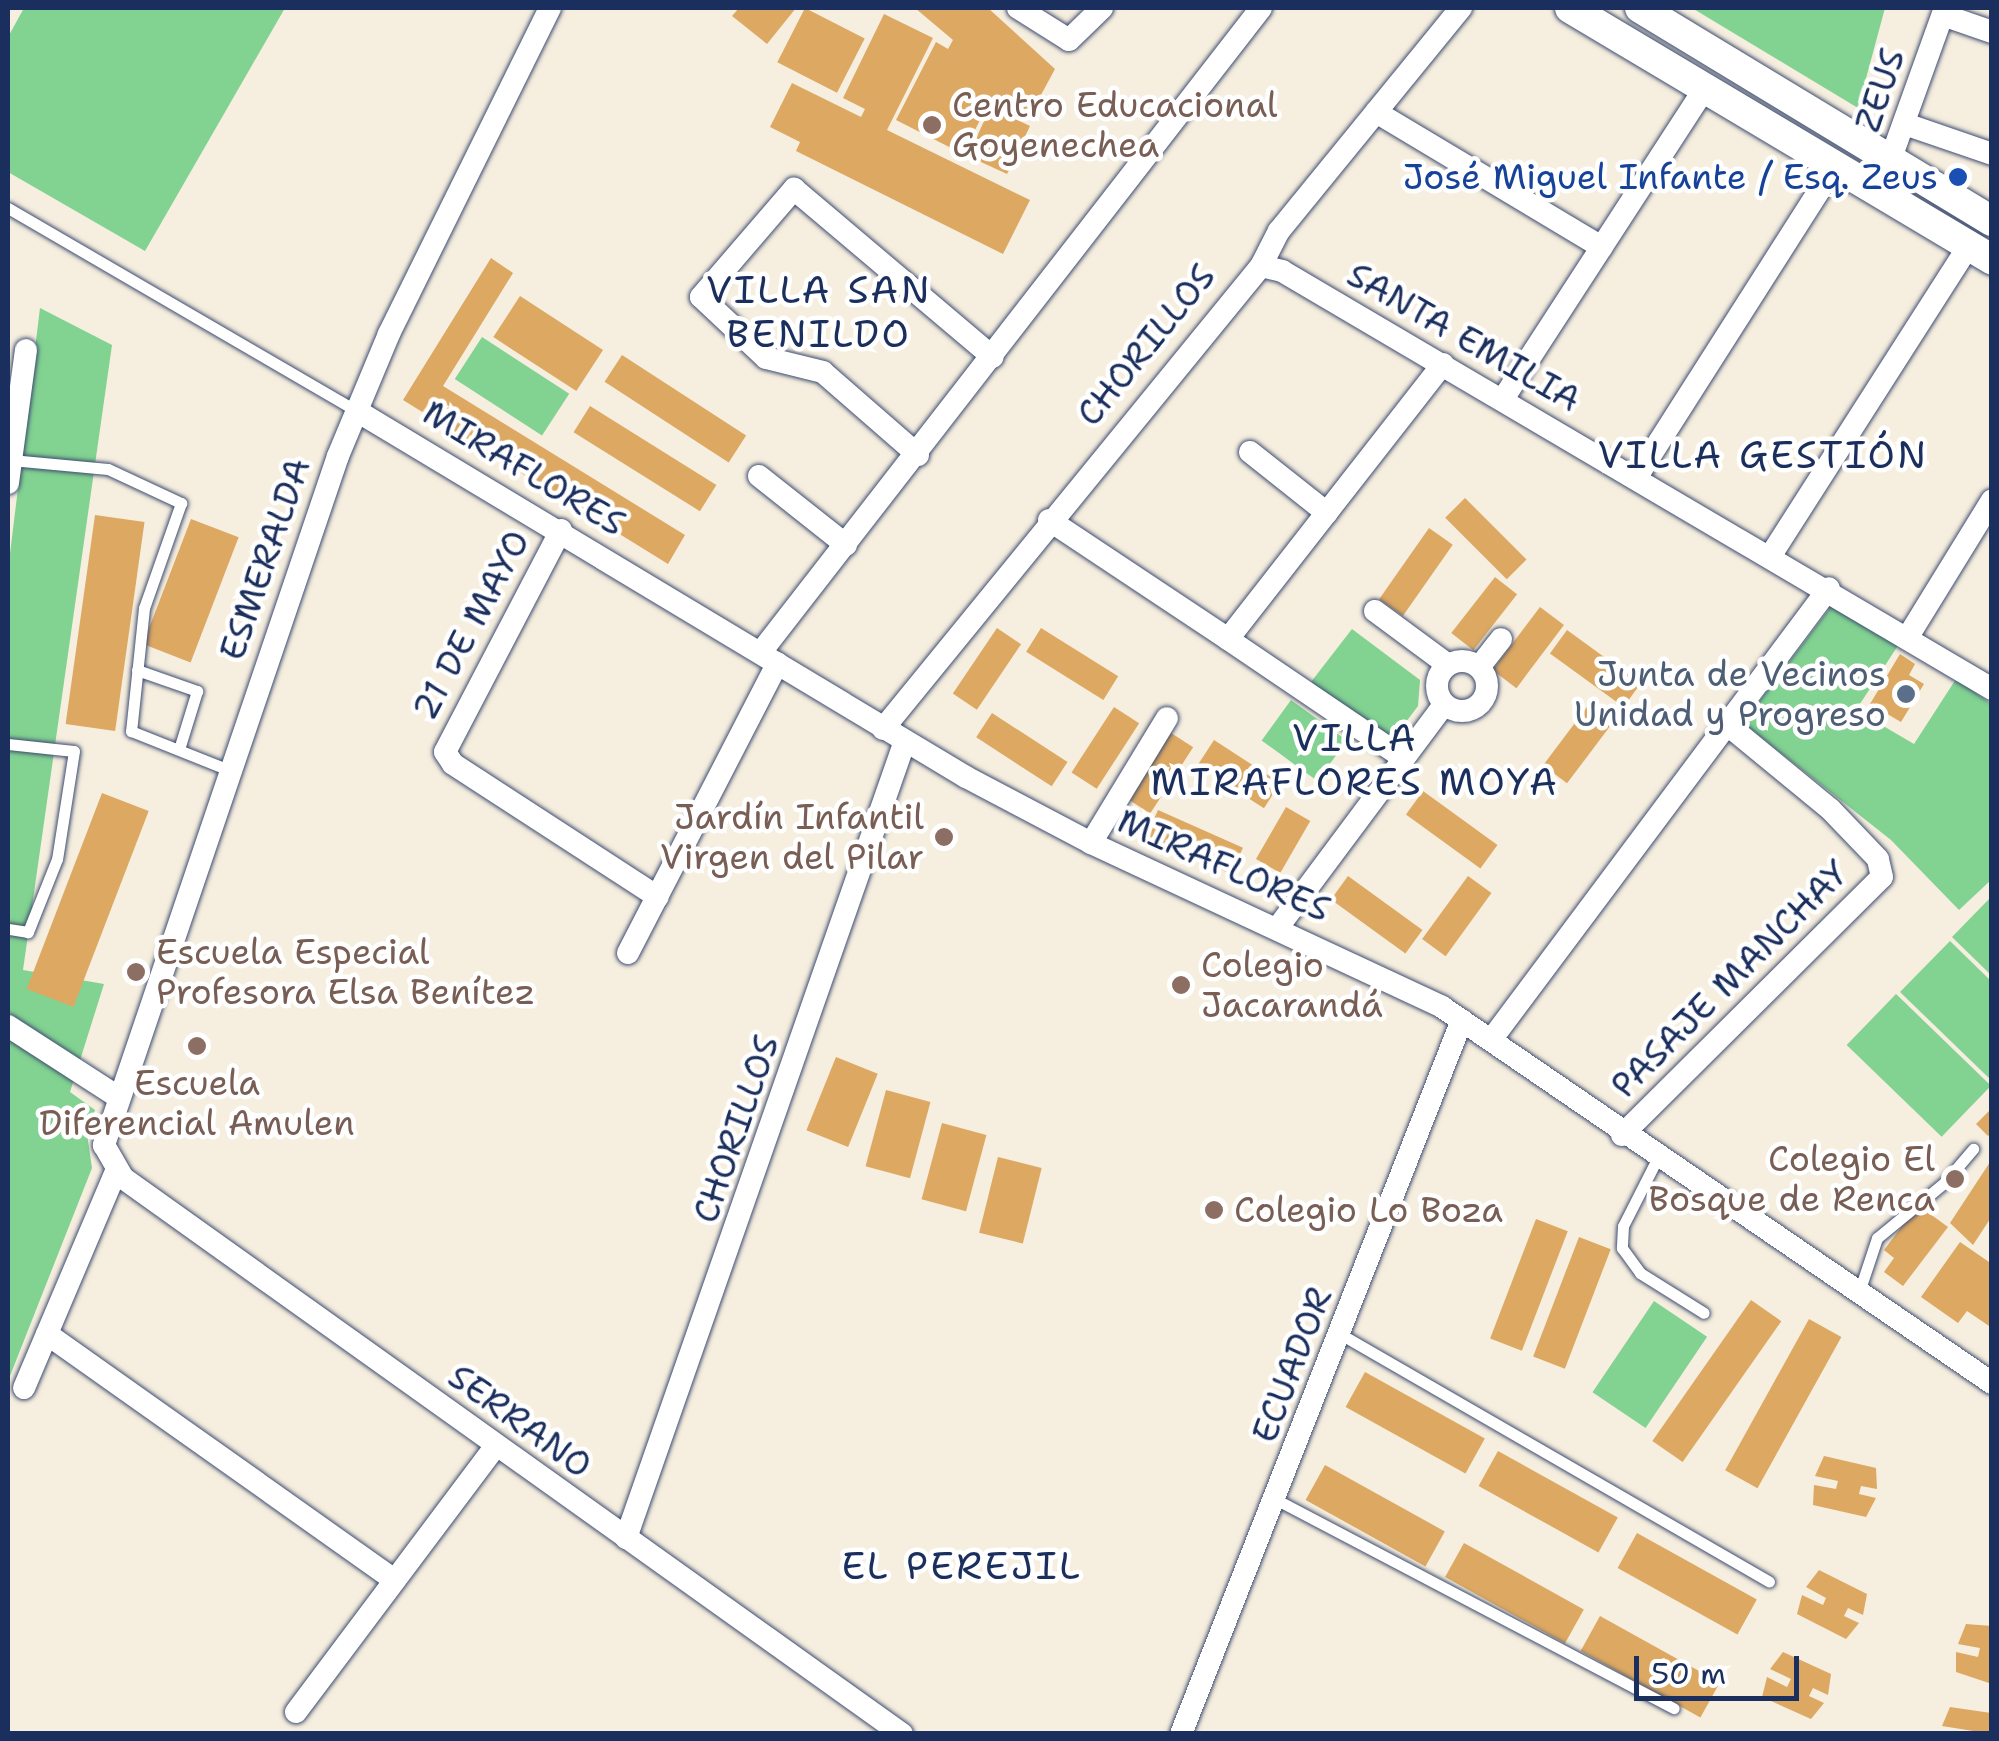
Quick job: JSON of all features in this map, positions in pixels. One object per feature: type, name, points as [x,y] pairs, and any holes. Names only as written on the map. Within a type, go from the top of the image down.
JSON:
[{"type":"main road","points":[[1570,8],[1980,253]]},
{"type":"main road","points":[[1640,8],[1992,221]]},
{"type":"street","name":"ESMERALDA","points":[[24,1388],[111,1164],[104,1137],[357,411],[550,8]]},
{"type":"street","points":[[1018,8],[1069,40],[1102,8]]},
{"type":"street","points":[[628,953],[769,658],[846,545],[1262,8]]},
{"type":"street","name":"CHORILLOS","points":[[883,728],[1049,520],[1261,266],[1273,238],[1461,8]]},
{"type":"street","points":[[1944,11],[1992,32]]},
{"type":"street","name":"ZEUS","points":[[1878,194],[1944,11]]},
{"type":"street","points":[[1503,400],[1704,90]]},
{"type":"street","points":[[1376,112],[1602,247]]},
{"type":"street","points":[[1905,124],[1992,154]]},
{"type":"street","points":[[1636,478],[1834,168]]},
{"type":"street","points":[[918,455],[823,372],[766,358],[701,296],[794,189],[994,358]]},
{"type":"street","points":[[1771,555],[1980,253]]},
{"type":"street","name":"SANTA EMILIA","points":[[1261,266],[1282,271],[1910,635],[1992,689]]},
{"type":"street","points":[[9,471],[26,350]]},
{"type":"street","points":[[1228,639],[1442,364]]},
{"type":"street","name":"MIRAFLORES","points":[[357,411],[561,530],[905,741],[1091,844],[1278,926],[1462,1020],[1657,1159],[1992,1383]]},
{"type":"street","points":[[1250,452],[1326,513]]},
{"type":"street","points":[[760,476],[846,545]]},
{"type":"street","points":[[1910,635],[1992,500]]},
{"type":"street","points":[[1049,520],[1402,757]]},
{"type":"street","name":"21 DE MAYO","points":[[561,530],[445,752],[453,764],[658,896]]},
{"type":"street","points":[[1491,1040],[1829,588]]},
{"type":"street","points":[[1375,611],[1447,664],[1480,666]]},
{"type":"street","points":[[1480,666],[1502,639]]},
{"type":"street","points":[[1444,705],[1438,679],[1447,664]]},
{"type":"street","points":[[1444,705],[1470,711],[1480,704],[1488,688],[1480,666]]},
{"type":"street","points":[[1278,926],[1444,705]]},
{"type":"street","points":[[1091,844],[1167,718]]},
{"type":"street","name":"PASAJE MANCHAY","points":[[1622,1135],[1879,883],[1883,870],[1830,810],[1729,726]]},
{"type":"street","name":"CHORILLOS","points":[[626,1538],[905,741]]},
{"type":"street","name":"ECUADOR","points":[[1182,1734],[1342,1336],[1462,1020]]},
{"type":"street","points":[[8,1026],[118,1097]]},
{"type":"street","name":"SERRANO","points":[[111,1164],[496,1446],[902,1734]]},
{"type":"street","points":[[47,1334],[395,1580]]},
{"type":"street","points":[[296,1712],[496,1446]]},
{"type":"lane","points":[[8,208],[357,411]]},
{"type":"lane","points":[[9,471],[108,469],[181,503],[144,608],[131,731],[229,770]]},
{"type":"lane","points":[[137,670],[197,692],[179,749]]},
{"type":"lane","points":[[8,744],[74,750],[56,858],[28,932],[8,929]]},
{"type":"lane","points":[[1858,1296],[1877,1238],[1944,1183],[1973,1149]]},
{"type":"lane","points":[[1657,1159],[1624,1226],[1622,1248],[1640,1273],[1704,1313]]},
{"type":"lane","points":[[1342,1336],[1768,1582]]},
{"type":"lane","points":[[1277,1500],[1674,1708]]},
{"type":"green space","points":[[24,8],[285,8],[145,251],[8,172],[8,37]]},
{"type":"green space","points":[[1692,8],[1885,8],[1858,108]]},
{"type":"green space","points":[[40,308],[112,345],[23,970],[104,984],[70,1092],[95,1110],[87,1134],[92,1168],[8,1381],[8,570]]},
{"type":"green space","points":[[482,337],[569,394],[542,436],[455,379]]},
{"type":"green space","points":[[1833,604],[1899,644],[1856,710],[1914,744],[1956,679],[1991,704],[1991,880],[1959,910],[1891,840],[1743,723]]},
{"type":"green space","points":[[1352,629],[1420,680],[1418,706],[1391,742],[1311,682]]},
{"type":"green space","points":[[1291,700],[1347,741],[1317,781],[1262,740]]},
{"type":"green space","points":[[1991,897],[1991,975],[1952,937]]},
{"type":"green space","points":[[1950,941],[1991,981],[1991,1080],[1900,992]]},
{"type":"green space","points":[[1896,994],[1991,1086],[1942,1137],[1847,1045]]},
{"type":"green space","points":[[1654,1301],[1707,1337],[1646,1428],[1592,1392]]},
{"type":"building","points":[[739,8],[796,8],[767,44],[732,16]]},
{"type":"building","points":[[805,8],[865,38],[837,93],[777,62]]},
{"type":"building","points":[[915,8],[988,8],[1055,69],[1028,119],[1003,113],[1030,126],[1007,174],[968,156],[991,106],[996,109],[990,100],[963,154],[896,120],[936,42],[948,49],[953,40]]},
{"type":"building","points":[[884,14],[933,38],[887,130],[1030,200],[1003,254],[796,151],[800,142],[770,127],[792,83],[861,117],[865,109],[843,98]]},
{"type":"building","points":[[491,258],[513,273],[443,386],[685,535],[668,564],[403,400]]},
{"type":"building","points":[[520,296],[603,350],[576,391],[493,337]]},
{"type":"building","points":[[622,355],[746,436],[729,462],[605,382]]},
{"type":"building","points":[[590,406],[716,485],[700,511],[574,432]]},
{"type":"building","points":[[1465,498],[1527,560],[1507,579],[1445,518]]},
{"type":"building","points":[[95,515],[145,522],[115,731],[66,724]]},
{"type":"building","points":[[191,519],[239,537],[191,662],[143,644]]},
{"type":"building","points":[[1429,528],[1453,545],[1403,616],[1379,599]]},
{"type":"building","points":[[1495,577],[1517,594],[1473,650],[1451,633]]},
{"type":"building","points":[[1540,607],[1564,625],[1516,688],[1492,670]]},
{"type":"building","points":[[997,628],[1021,644],[977,710],[953,693]]},
{"type":"building","points":[[1041,628],[1118,676],[1103,700],[1026,652]]},
{"type":"building","points":[[1567,630],[1641,683],[1624,707],[1550,653]]},
{"type":"building","points":[[1900,654],[1915,664],[1909,675],[1924,684],[1901,722],[1870,704]]},
{"type":"building","points":[[1590,703],[1614,721],[1567,783],[1543,765]]},
{"type":"building","points":[[1114,707],[1139,723],[1097,789],[1072,772]]},
{"type":"building","points":[[992,713],[1067,762],[1052,786],[976,737]]},
{"type":"building","points":[[1168,731],[1193,747],[1150,814],[1125,797]]},
{"type":"building","points":[[1214,740],[1280,783],[1264,808],[1198,765]]},
{"type":"building","points":[[1423,791],[1497,845],[1480,869],[1406,814]]},
{"type":"building","points":[[102,793],[149,811],[73,1007],[27,989]]},
{"type":"building","points":[[1286,807],[1310,821],[1280,873],[1256,859]]},
{"type":"building","points":[[1158,810],[1243,848],[1231,874],[1146,836]]},
{"type":"building","points":[[1348,876],[1422,930],[1405,954],[1331,899]]},
{"type":"building","points":[[1468,876],[1491,893],[1446,956],[1422,939]]},
{"type":"building","points":[[836,1057],[878,1074],[848,1147],[806,1130]]},
{"type":"building","points":[[886,1090],[930,1102],[910,1178],[866,1166]]},
{"type":"building","points":[[1992,1108],[1992,1132],[1988,1136],[1976,1124]]},
{"type":"building","points":[[942,1123],[986,1135],[966,1211],[922,1199]]},
{"type":"building","points":[[998,1157],[1042,1168],[1023,1244],[979,1233]]},
{"type":"building","points":[[1992,1159],[1992,1216],[1973,1245],[1950,1223]]},
{"type":"building","points":[[1918,1205],[1948,1227],[1903,1286],[1884,1272],[1894,1258],[1884,1250]]},
{"type":"building","points":[[1536,1219],[1568,1231],[1522,1351],[1490,1338]]},
{"type":"building","points":[[1579,1237],[1611,1249],[1565,1369],[1533,1356]]},
{"type":"building","points":[[1960,1242],[1992,1264],[1992,1328],[1967,1311],[1958,1323],[1921,1297]]},
{"type":"building","points":[[1751,1300],[1781,1321],[1683,1462],[1652,1441]]},
{"type":"building","points":[[1809,1319],[1841,1337],[1757,1488],[1725,1470]]},
{"type":"building","points":[[1365,1372],[1485,1438],[1465,1473],[1346,1407]]},
{"type":"building","points":[[1498,1451],[1618,1517],[1598,1552],[1479,1486]]},
{"type":"building","points":[[1824,1456],[1876,1468],[1877,1489],[1861,1486],[1859,1494],[1876,1498],[1866,1517],[1813,1505],[1814,1485],[1836,1489],[1838,1481],[1815,1476]]},
{"type":"building","points":[[1325,1465],[1445,1531],[1425,1566],[1306,1500]]},
{"type":"building","points":[[1637,1533],[1757,1599],[1737,1634],[1618,1568]]},
{"type":"building","points":[[1464,1543],[1584,1609],[1565,1644],[1445,1577]]},
{"type":"building","points":[[1819,1570],[1867,1594],[1863,1615],[1848,1608],[1844,1616],[1859,1623],[1846,1639],[1797,1614],[1802,1595],[1823,1605],[1826,1598],[1806,1587]]},
{"type":"building","points":[[1600,1616],[1720,1682],[1700,1717],[1581,1651]]},
{"type":"building","points":[[1966,1624],[1992,1626],[1992,1684],[1956,1672],[1956,1652],[1978,1657],[1980,1648],[1958,1644]]},
{"type":"building","points":[[1783,1652],[1831,1674],[1828,1695],[1813,1688],[1809,1696],[1824,1703],[1811,1719],[1762,1697],[1767,1677],[1787,1687],[1791,1679],[1770,1669]]},
{"type":"building","points":[[1950,1707],[1991,1713],[1992,1734],[1942,1726]]},
{"type":"place","name":"Centro Educacional Goyenechea","points":[[932,125]]},
{"type":"place","name":"José Miguel Infante / Esq. Zeus","points":[[1958,177]]},
{"type":"place","name":"Junta de Vecinos Unidad y Progreso","points":[[1906,694]]},
{"type":"place","name":"Jardín Infantil Virgen del Pilar","points":[[944,837]]},
{"type":"place","name":"Escuela Especial Profesora Elsa Benítez","points":[[136,972]]},
{"type":"place","name":"Colegio Jacarandá","points":[[1181,985]]},
{"type":"place","name":"Escuela Diferencial Amulen","points":[[197,1046]]},
{"type":"place","name":"Colegio El Bosque de Renca","points":[[1955,1179]]},
{"type":"place","name":"Colegio Lo Boza","points":[[1214,1210]]},
{"type":"district","name":"VILLA SAN BENILDO","points":[[819,312]]},
{"type":"district","name":"VILLA GESTIÓN","points":[[1763,455]]},
{"type":"district","name":"VILLA MIRAFLORES MOYA","points":[[1355,760]]},
{"type":"district","name":"EL PEREJIL","points":[[962,1566]]}]
